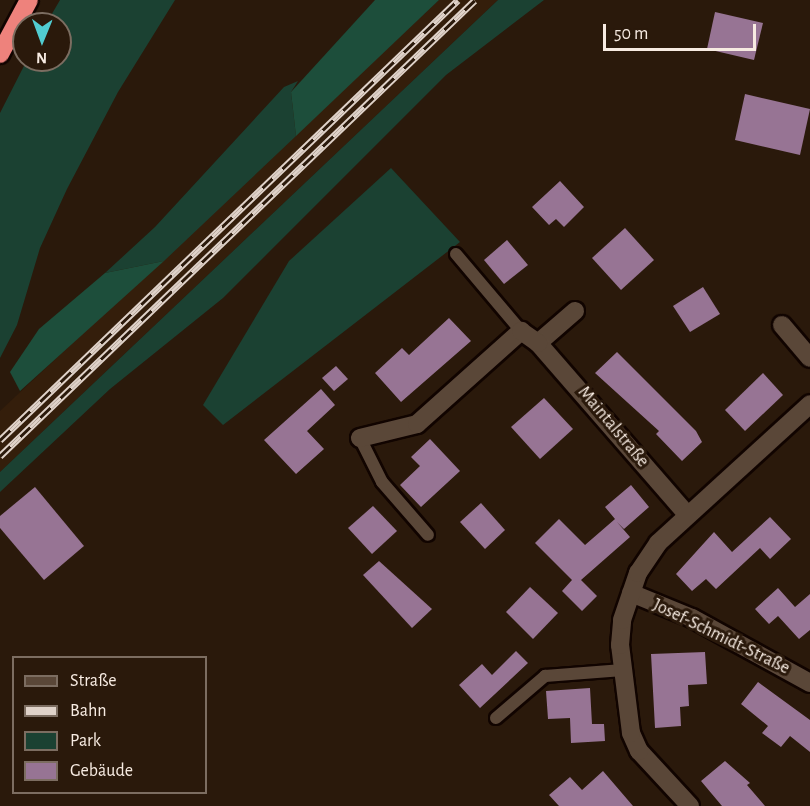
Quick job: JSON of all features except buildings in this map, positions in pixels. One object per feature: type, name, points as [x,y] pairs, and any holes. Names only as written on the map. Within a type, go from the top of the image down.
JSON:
[{"type":"highway","points":[[0,54],[29,0]]},
{"type":"street","points":[[538,343],[575,311]]},
{"type":"street","points":[[782,325],[810,358]]},
{"type":"street","name":"Maintalstraße","points":[[521,331],[538,343],[686,513]]},
{"type":"street","points":[[360,438],[417,424],[521,331]]},
{"type":"street","points":[[690,806],[639,751],[627,717],[621,628],[631,593],[658,543],[686,513],[810,404]]},
{"type":"street","name":"Josef-Schmidt-Straße","points":[[631,593],[692,618],[810,683]]},
{"type":"lane","points":[[456,254],[521,331]]},
{"type":"lane","points":[[360,438],[381,482],[428,535]]},
{"type":"lane","points":[[496,718],[545,676],[623,670]]},
{"type":"shaded area","points":[[439,0],[498,0],[0,472],[0,411]]},
{"type":"green space","points":[[60,0],[175,0],[118,92],[67,189],[40,248],[17,325],[0,358],[0,113],[21,72],[72,72],[72,12],[53,12]]},
{"type":"green space","points":[[375,0],[439,0],[296,136],[291,92]]},
{"type":"green space","points":[[498,0],[544,0],[446,75],[223,298],[110,389],[0,492],[0,472]]},
{"type":"green space","points":[[298,81],[291,92],[296,136],[164,261],[105,273],[155,227],[284,87]]},
{"type":"green space","points":[[391,168],[460,242],[223,425],[203,405],[289,261]]},
{"type":"green space","points":[[164,261],[20,391],[10,372],[39,329],[105,273]]},
{"type":"railway","points":[[0,440],[458,0]]},
{"type":"railway","points":[[0,456],[475,0]]}]
